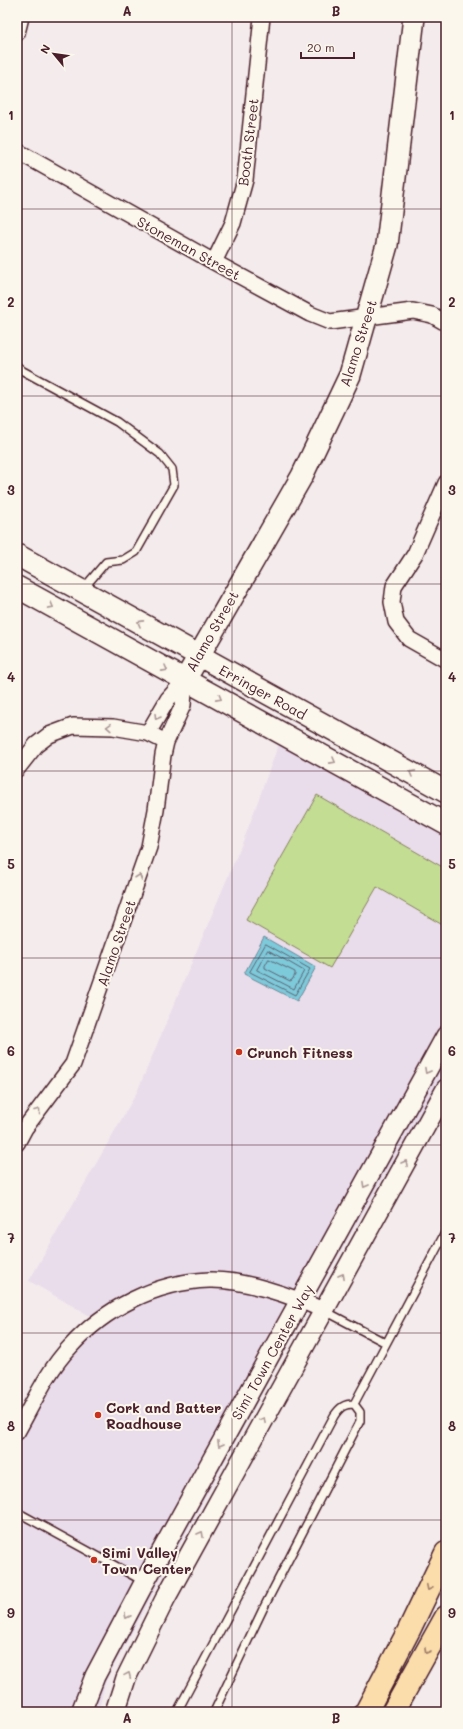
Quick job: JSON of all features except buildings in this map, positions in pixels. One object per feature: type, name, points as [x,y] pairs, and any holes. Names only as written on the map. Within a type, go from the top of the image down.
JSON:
[{"type":"highway","points":[[366,1712],[409,1630],[446,1553]]},
{"type":"highway","points":[[393,1712],[446,1617]]},
{"type":"main road","name":"Alamo Street","points":[[185,680],[302,476],[350,375],[387,245],[414,17]]},
{"type":"main road","name":"Erringer Road","points":[[17,555],[446,792]]},
{"type":"main road","name":"Erringer Road","points":[[17,587],[446,824]]},
{"type":"street","points":[[17,33],[20,17]]},
{"type":"street","name":"Booth Street","points":[[214,262],[233,223],[245,180],[262,17]]},
{"type":"street","name":"Stoneman Street","points":[[17,151],[214,262],[310,314],[330,322],[413,311],[428,314],[446,323]]},
{"type":"street","points":[[446,483],[415,554],[394,586],[392,602],[396,622],[409,639],[446,660]]},
{"type":"street","name":"Alamo Street","points":[[148,733],[168,699],[185,680]]},
{"type":"street","name":"Alamo Street","points":[[17,1143],[25,1128],[73,1064],[149,847],[166,742],[183,705],[185,680]]},
{"type":"street","points":[[17,769],[36,745],[49,735],[73,726],[113,727],[148,733],[166,742]]},
{"type":"street","name":"Simi Town Center Way","points":[[81,1712],[95,1676],[145,1581],[446,1036]]},
{"type":"street","name":"Simi Town Center Way","points":[[115,1712],[126,1678],[169,1592],[446,1089]]},
{"type":"street","points":[[17,1432],[49,1375],[69,1347],[94,1324],[129,1301],[152,1290],[209,1280],[235,1282],[301,1300],[323,1310]]},
{"type":"street","points":[[145,1581],[169,1592]]},
{"type":"lane","points":[[17,366],[23,371],[118,422],[160,454],[172,470],[174,485],[136,552],[123,560],[106,562],[81,591]]},
{"type":"lane","points":[[354,1404],[446,1231]]},
{"type":"lane","points":[[323,1310],[386,1343]]},
{"type":"lane","points":[[177,1712],[222,1630],[334,1416],[345,1404],[354,1404]]},
{"type":"lane","points":[[214,1712],[263,1609],[360,1421],[360,1412],[354,1404]]},
{"type":"lane","points":[[17,1512],[145,1581]]},
{"type":"shaded area","points":[[279,743],[446,833],[446,1069],[308,1308],[106,1680],[98,1712],[17,1712],[17,1441],[51,1381],[67,1359],[104,1324],[29,1281],[137,1092],[246,834]]},
{"type":"green space","points":[[317,795],[446,869],[446,927],[377,887],[330,968],[246,920]]},
{"type":"water","points":[[264,937],[316,967],[297,1001],[244,974]]},
{"type":"place","name":"Crunch Fitness","points":[[239,1052]]},
{"type":"place","name":"Cork and Batter Roadhouse","points":[[98,1415]]},
{"type":"place","name":"Simi Valley Town Center","points":[[94,1560]]}]
